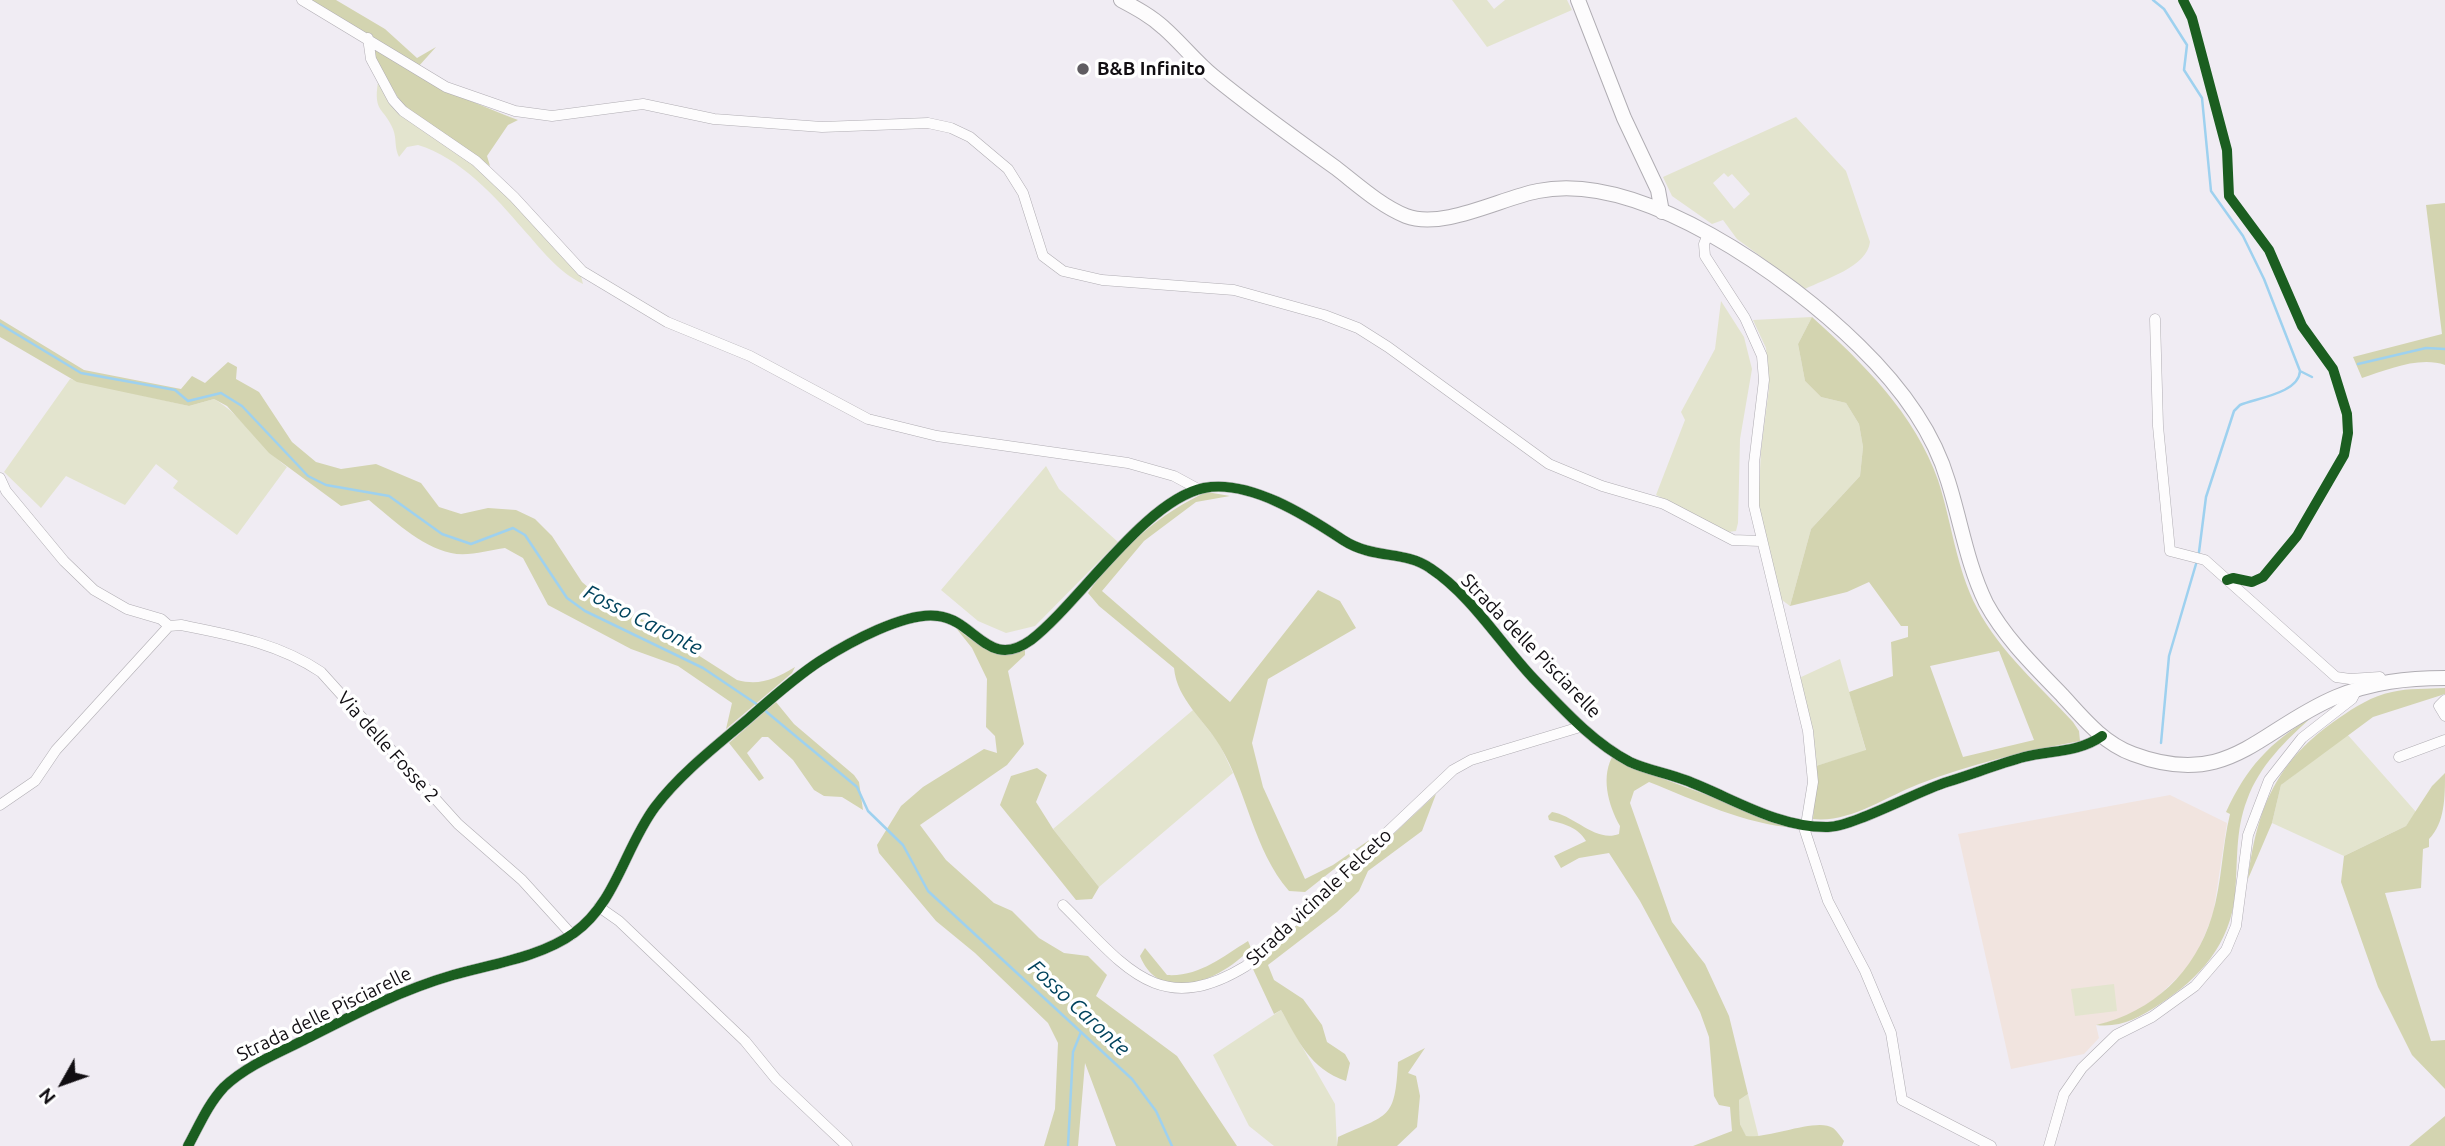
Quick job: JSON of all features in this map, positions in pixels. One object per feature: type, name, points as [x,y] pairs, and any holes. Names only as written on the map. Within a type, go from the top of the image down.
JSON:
[{"type":"main road","points":[[1121,0],[1161,24],[1195,60],[1246,102],[1402,215],[1435,220],[1535,191],[1571,188],[1612,193],[1662,212],[1708,234],[1753,261],[1859,346],[1898,389],[1936,446],[1971,567],[1997,622],[2016,647],[2102,736],[2116,747],[2153,760],[2206,765],[2244,752],[2312,709],[2357,689],[2398,679],[2445,678]]},
{"type":"main road","points":[[1578,0],[1624,118],[1658,190],[1662,212]]},
{"type":"street","points":[[302,0],[446,87],[532,114],[552,116],[643,104],[714,119],[822,127],[928,123],[951,128],[971,136],[998,158],[1017,181],[1037,244],[1051,265],[1077,275],[1102,280],[1234,290],[1324,315],[1358,328],[1549,464],[1602,486],[1664,504],[1733,540],[1760,541]]},
{"type":"street","points":[[368,38],[371,59],[393,100],[403,111],[476,162],[514,197],[582,271],[667,322],[750,356],[868,418],[937,436],[1128,463],[1174,476],[1198,489]]},
{"type":"street","points":[[1708,234],[1704,244],[1705,256],[1751,328],[1762,356],[1764,380],[1754,474],[1754,506],[1760,541],[1808,731],[1813,782],[1805,824],[1828,901],[1865,971],[1891,1033],[1902,1100],[1991,1146]]},
{"type":"street","points":[[2155,319],[2158,426],[2170,551],[2205,560],[2336,677],[2350,680],[2379,677],[2383,682]]},
{"type":"street","name":"Via delle Fosse 2","points":[[0,478],[6,491],[64,561],[94,590],[127,609],[161,619],[169,626],[181,625],[267,643],[298,656],[321,671],[458,824],[522,880],[572,935]]},
{"type":"street","name":"Strada delle Pisciarelle","points":[[188,1146],[208,1109],[224,1087],[263,1061],[400,993],[539,950],[572,935],[599,908],[655,806],[784,688],[844,647],[896,623],[922,616],[950,618],[999,649],[1016,648],[1043,629],[1106,561],[1154,518],[1198,489],[1236,489],[1268,499],[1299,512],[1360,550],[1415,560],[1431,568],[1467,602],[1511,655],[1580,727],[1630,762],[1686,780],[1774,817],[1834,827],[1924,789],[2016,760],[2075,749],[2102,736]]},
{"type":"street","points":[[0,805],[34,781],[57,750],[169,626]]},
{"type":"street","points":[[2049,1146],[2064,1094],[2082,1068],[2116,1035],[2152,1017],[2195,986],[2226,950],[2236,926],[2248,835],[2269,780],[2302,738],[2352,699],[2357,689]]},
{"type":"street","points":[[2445,700],[2439,706],[2445,716]]},
{"type":"street","name":"Strada vicinale Felceto","points":[[1063,905],[1114,955],[1160,988],[1174,990],[1208,985],[1247,966],[1461,765],[1580,727]]},
{"type":"street","points":[[2399,757],[2445,740]]},
{"type":"street","points":[[599,908],[618,921],[745,1041],[776,1079],[847,1146]]},
{"type":"shaded area","points":[[2170,795],[2227,823],[2213,915],[2193,963],[2155,999],[2135,1012],[2120,1020],[2096,1025],[2099,1038],[2084,1054],[2011,1069],[1958,834]]},
{"type":"green space","points":[[309,0],[336,0],[385,29],[417,58],[436,47],[418,67]]},
{"type":"green space","points":[[1452,0],[1487,0],[1494,9],[1505,0],[1567,0],[1572,10],[1487,47]]},
{"type":"green space","points":[[375,46],[410,70],[444,88],[518,120],[508,125],[487,156],[490,166],[414,114],[400,101],[371,53]]},
{"type":"green space","points":[[378,82],[386,97],[408,120],[461,154],[502,190],[581,276],[583,284],[543,252],[501,204],[462,168],[418,145],[407,147],[399,157],[393,129],[378,105]]},
{"type":"green space","points":[[1796,117],[1846,171],[1870,242],[1867,251],[1844,271],[1805,289],[1737,239],[1723,220],[1712,224],[1672,196],[1663,177]],"holes":[[[1724,173],[1728,177],[1732,174],[1750,194],[1734,209],[1713,183]]]},
{"type":"green space","points":[[2445,203],[2445,365],[2414,363],[2362,378],[2353,357],[2442,334],[2426,205]]},
{"type":"green space","points":[[1721,301],[1744,337],[1752,369],[1740,439],[1738,523],[1736,531],[1728,532],[1656,495],[1685,420],[1681,412],[1715,349]]},
{"type":"green space","points":[[1812,317],[1798,344],[1805,381],[1821,397],[1846,403],[1859,424],[1863,447],[1860,476],[1811,529],[1790,606],[1778,597],[1758,512],[1761,450],[1769,388],[1766,348],[1753,320]]},
{"type":"green space","points":[[1812,317],[1868,371],[1916,433],[1938,480],[1959,561],[1977,608],[2009,654],[2073,722],[2079,731],[2080,741],[1978,764],[1919,784],[1854,813],[1813,819],[1816,766],[1866,750],[1849,692],[1893,676],[1891,642],[1908,637],[1908,626],[1901,626],[1869,582],[1847,592],[1790,606],[1811,529],[1860,476],[1863,447],[1859,424],[1846,403],[1821,397],[1805,381],[1798,344]],"holes":[[[1999,651],[2034,740],[1963,757],[1930,666]]]},
{"type":"green space","points":[[0,319],[84,370],[181,389],[192,376],[205,383],[228,362],[237,367],[236,379],[259,392],[292,442],[316,462],[341,469],[376,464],[421,483],[439,507],[461,514],[488,508],[516,510],[535,519],[552,536],[582,582],[602,599],[637,616],[737,680],[767,680],[795,667],[792,673],[726,729],[732,703],[678,666],[631,649],[548,605],[523,558],[505,548],[471,554],[451,553],[417,538],[369,500],[341,506],[269,453],[227,406],[214,399],[189,406],[77,382],[0,337]]},
{"type":"green space","points":[[70,379],[189,406],[214,399],[234,414],[287,467],[237,535],[173,488],[178,481],[156,464],[125,505],[66,476],[41,508],[4,472]]},
{"type":"green space","points":[[1046,466],[1059,489],[1118,542],[1035,626],[1006,633],[978,621],[941,590]]},
{"type":"green space","points":[[1207,492],[1230,496],[1196,502],[1144,541],[1102,591],[1230,702],[1318,590],[1340,601],[1356,628],[1268,679],[1252,743],[1263,787],[1305,879],[1333,865],[1381,832],[1305,892],[1289,891],[1277,875],[1259,839],[1230,764],[1214,736],[1180,690],[1174,668],[1099,606],[1088,593],[1112,563],[1141,535],[1173,510]]},
{"type":"green space","points":[[956,628],[988,650],[1014,653],[1025,650],[1025,655],[1008,671],[1024,744],[1007,765],[920,825],[946,860],[994,903],[1012,911],[1039,938],[1064,953],[1088,956],[1107,975],[1096,996],[1177,1056],[1237,1146],[1116,1146],[1085,1063],[1078,1146],[1044,1146],[1055,1109],[1058,1043],[1048,1023],[975,953],[936,921],[879,853],[877,845],[901,806],[923,787],[984,749],[997,753],[995,736],[986,727],[987,679],[972,648]]},
{"type":"green space","points":[[1840,659],[1866,751],[1816,766],[1812,727],[1799,678]]},
{"type":"green space","points":[[2445,688],[2445,694],[2373,717],[2281,785],[2272,823],[2248,879],[2264,807],[2285,768],[2300,751],[2339,718],[2371,699],[2411,689]]},
{"type":"green space","points":[[776,702],[794,724],[854,775],[859,782],[863,810],[842,797],[824,796],[814,790],[793,760],[768,737],[762,737],[747,753],[764,778],[759,781],[729,743]]},
{"type":"green space","points":[[1193,710],[1219,743],[1233,773],[1099,887],[1053,829]]},
{"type":"green space","points":[[2312,717],[2274,754],[2252,788],[2240,823],[2232,913],[2220,944],[2211,958],[2188,983],[2145,1014],[2121,1023],[2096,1025],[2117,1019],[2153,1000],[2183,972],[2195,955],[2215,903],[2230,814],[2226,812],[2242,782],[2261,757],[2283,736]]},
{"type":"green space","points":[[2347,734],[2416,812],[2406,826],[2344,856],[2272,823],[2281,785]]},
{"type":"green space","points":[[1614,754],[1634,768],[1796,828],[1739,817],[1649,782],[1634,791],[1630,803],[1672,922],[1705,964],[1729,1016],[1748,1094],[1739,1100],[1740,1124],[1746,1136],[1826,1125],[1839,1134],[1844,1141],[1842,1146],[1693,1146],[1732,1131],[1730,1107],[1719,1105],[1714,1096],[1709,1037],[1700,1012],[1640,901],[1609,853],[1579,858],[1561,868],[1554,856],[1586,841],[1575,829],[1549,820],[1548,816],[1552,812],[1602,835],[1619,834],[1620,826],[1607,790],[1607,771]]},
{"type":"green space","points":[[1037,768],[1047,775],[1036,802],[1053,829],[1099,887],[1092,899],[1076,900],[1000,805],[1011,776]]},
{"type":"green space","points":[[2445,773],[2441,817],[2429,839],[2429,847],[2423,849],[2421,888],[2385,893],[2431,1041],[2445,1040],[2445,1089],[2412,1055],[2378,987],[2341,882],[2344,856],[2406,826],[2432,786]]},
{"type":"green space","points":[[1436,794],[1422,831],[1368,871],[1359,891],[1337,912],[1268,965],[1274,980],[1303,999],[1322,1025],[1327,1042],[1345,1054],[1350,1063],[1346,1081],[1334,1076],[1314,1061],[1281,1010],[1274,1014],[1252,967]]},
{"type":"green space","points":[[1248,941],[1251,948],[1239,959],[1210,977],[1193,983],[1162,981],[1150,972],[1140,956],[1145,948],[1167,975],[1179,975],[1210,965]]},
{"type":"green space","points":[[2114,984],[2117,1011],[2075,1016],[2071,989]]},
{"type":"green space","points":[[1281,1010],[1335,1104],[1337,1146],[1274,1146],[1249,1126],[1213,1055]]},
{"type":"green space","points":[[1425,1048],[1408,1073],[1416,1076],[1420,1096],[1417,1127],[1397,1146],[1337,1146],[1338,1137],[1386,1113],[1395,1095],[1398,1062]]},
{"type":"green space","points":[[1748,1094],[1759,1138],[1746,1137],[1740,1124],[1739,1100]]},
{"type":"green space","points":[[2445,1116],[2445,1146],[2409,1146]]},
{"type":"waterway","points":[[2153,0],[2164,9],[2187,45],[2184,70],[2202,98],[2211,191],[2243,236],[2264,279],[2300,371],[2293,385],[2285,390],[2240,405],[2234,411],[2206,497],[2199,552]]},
{"type":"waterway","name":"Fosso Caronte","points":[[0,324],[81,373],[175,390],[188,401],[221,393],[242,406],[308,476],[326,485],[389,496],[442,534],[471,544],[513,528],[525,535],[567,598],[585,611],[703,668],[758,705]]},
{"type":"waterway","points":[[2358,364],[2426,348],[2445,349]]},
{"type":"waterway","points":[[2300,371],[2312,377]]},
{"type":"waterway","points":[[2161,743],[2169,656],[2196,564]]},
{"type":"waterway","name":"Fosso Caronte","points":[[763,709],[857,787],[868,811],[903,845],[928,891],[1132,1079],[1156,1111],[1172,1146]]},
{"type":"waterway","points":[[1068,1146],[1073,1052],[1081,1032]]},
{"type":"cycle path","points":[[2183,0],[2192,18],[2227,150],[2229,196],[2269,250],[2302,326],[2333,369],[2347,414],[2348,433],[2344,455],[2297,536],[2263,577],[2252,582],[2233,578],[2227,580]]},
{"type":"cycle path","points":[[188,1146],[208,1108],[224,1087],[262,1060],[396,996],[453,975],[531,954],[574,933],[600,906],[645,823],[665,795],[711,750],[820,661],[877,630],[910,618],[925,616],[951,619],[992,647],[1004,650],[1016,648],[1031,640],[1050,623],[1113,555],[1159,512],[1182,496],[1204,488],[1240,489],[1258,494],[1312,520],[1355,546],[1420,562],[1459,592],[1533,678],[1578,724],[1603,745],[1637,765],[1685,780],[1772,817],[1809,826],[1839,825],[1947,782],[2024,757],[2083,745],[2102,736]]},
{"type":"place","name":"B&B Infinito","points":[[1083,69]]}]
